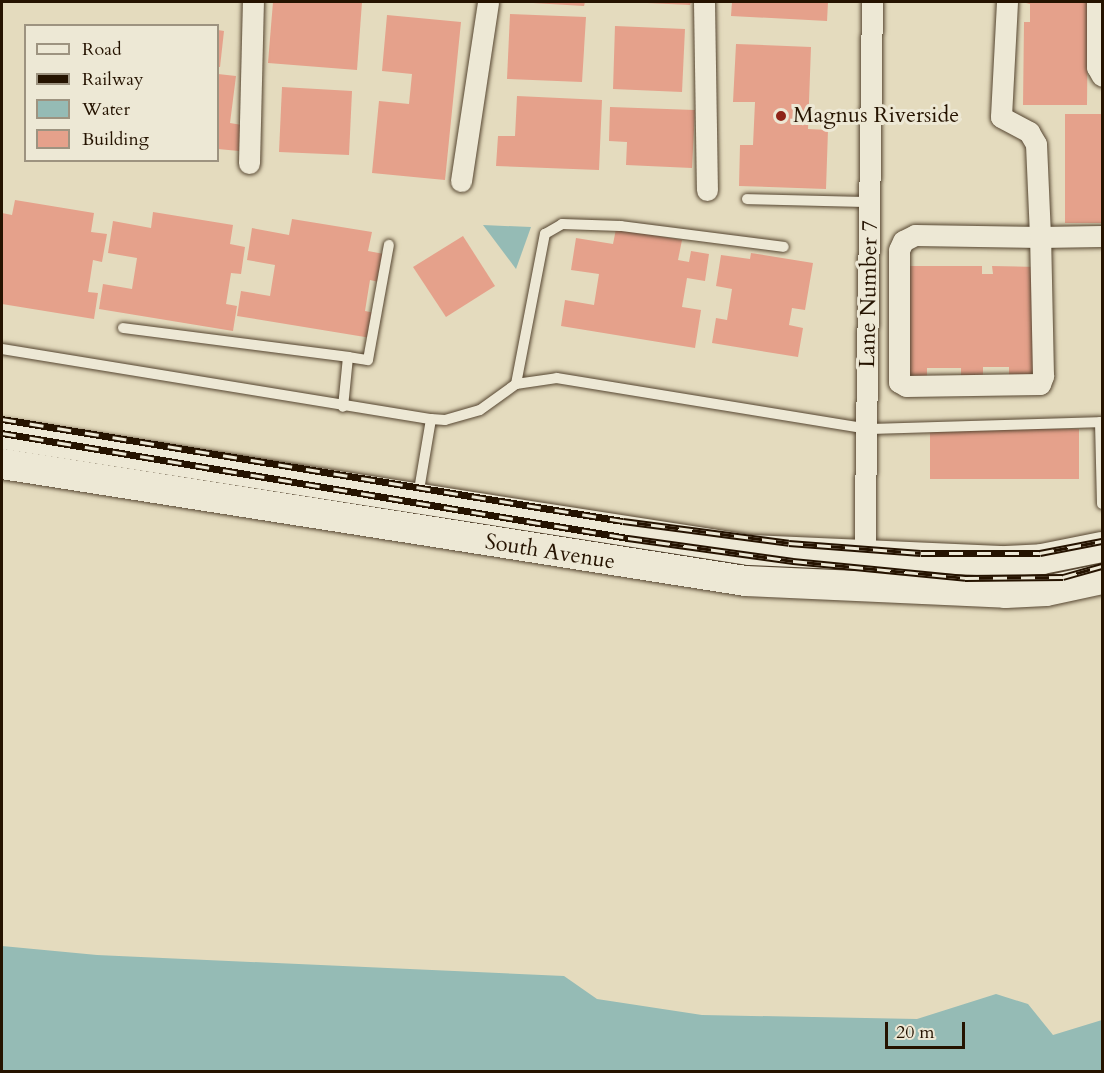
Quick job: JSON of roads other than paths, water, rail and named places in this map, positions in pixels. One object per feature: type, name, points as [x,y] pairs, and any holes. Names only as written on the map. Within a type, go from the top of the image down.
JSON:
[{"type":"main road","name":"South Avenue","points":[[2,434],[750,550],[1006,561],[1042,559],[1102,547]]},
{"type":"main road","name":"South Avenue","points":[[2,464],[712,577],[1006,592],[1046,591],[1102,579]]},
{"type":"street","points":[[249,164],[253,2]]},
{"type":"street","points":[[461,181],[488,2]]},
{"type":"street","points":[[704,2],[707,190]]},
{"type":"street","name":"Lane Number 7","points":[[864,586],[872,2]]},
{"type":"street","points":[[1007,2],[1001,117],[1029,132],[1036,144],[1040,237],[1044,376],[1040,384],[906,386],[899,382],[899,250],[903,241],[915,235],[1040,237],[1102,237]]},
{"type":"street","points":[[1097,2],[1097,67],[1102,76]]},
{"type":"lane","points":[[747,199],[870,202]]},
{"type":"lane","points":[[516,384],[545,234],[562,224],[621,226],[784,247]]},
{"type":"lane","points":[[123,328],[368,360],[389,244]]},
{"type":"lane","points":[[2,350],[343,407],[444,420],[480,410],[516,384],[557,378],[867,429],[1100,422],[1102,504]]},
{"type":"lane","points":[[343,407],[348,357]]},
{"type":"lane","points":[[418,499],[430,419]]},
{"type":"water","points":[[483,225],[531,227],[516,269]]},
{"type":"water","points":[[2,946],[97,955],[564,976],[597,999],[702,1015],[917,1019],[996,994],[1028,1004],[1053,1035],[1102,1020],[1102,1071],[2,1071]]},
{"type":"railway","points":[[2,419],[623,521],[789,543],[921,553],[1040,553],[1102,541]]},
{"type":"railway","points":[[2,433],[628,538],[793,561],[965,578],[1063,577],[1102,566]]},
{"type":"place","name":"Magnus Riverside","points":[[781,116]]}]
